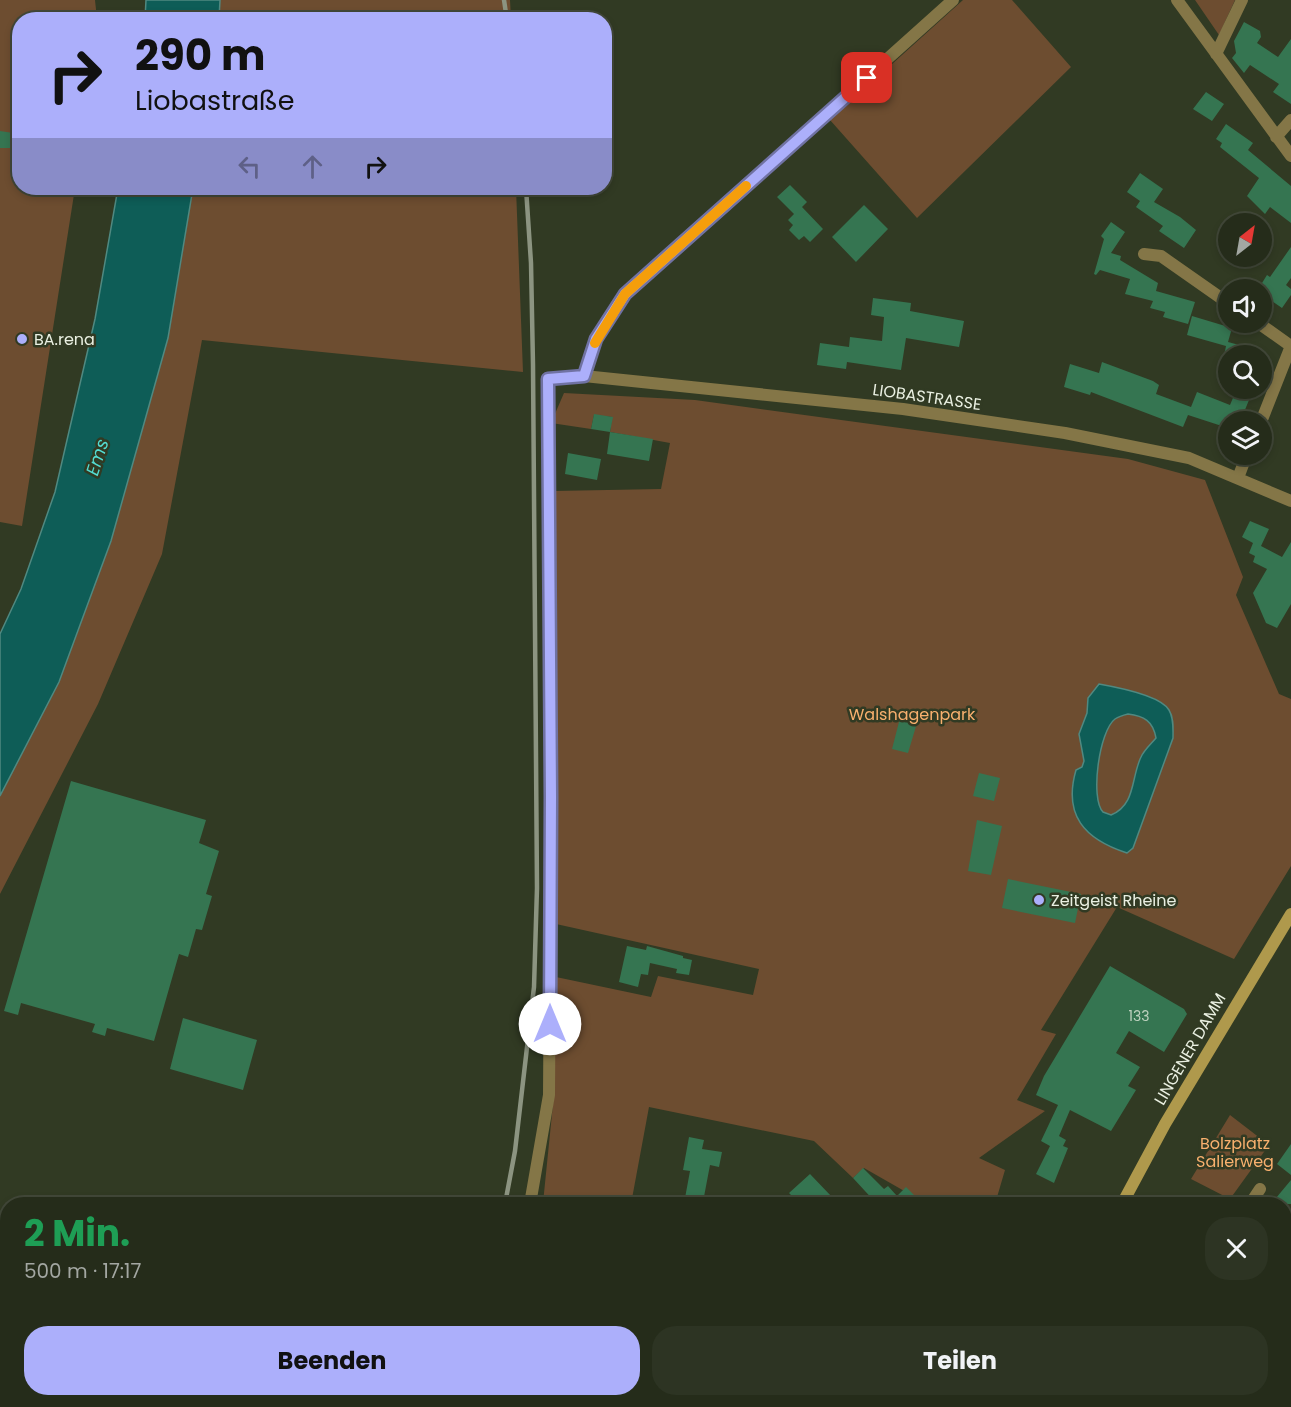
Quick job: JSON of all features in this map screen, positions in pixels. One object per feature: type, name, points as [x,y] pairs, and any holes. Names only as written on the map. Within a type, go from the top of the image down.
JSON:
[{"type":"main road","name":"LINGENER DAMM","points":[[1126,1197],[1165,1124],[1291,914]]},
{"type":"street","points":[[584,376],[596,339],[625,294],[953,0]]},
{"type":"street","points":[[1178,0],[1291,156]]},
{"type":"street","points":[[1216,54],[1242,0]]},
{"type":"street","points":[[1276,137],[1291,120]]},
{"type":"street","points":[[1144,254],[1161,256],[1218,296]]},
{"type":"street","points":[[1265,411],[1291,346],[1272,333]]},
{"type":"street","name":"LIOBASTRASSE","points":[[531,1197],[549,1095],[551,797],[548,379],[584,376],[903,409],[1054,431],[1189,458],[1291,501]]},
{"type":"street","points":[[1238,478],[1243,465]]},
{"type":"street","points":[[1255,1197],[1260,1189]]},
{"type":"green space","name":"BA.rena","points":[[0,0],[95,0],[96,12],[12,12],[12,195],[74,195],[22,526],[0,522]]},
{"type":"green space","points":[[220,0],[510,0],[511,12],[219,12]]},
{"type":"green space","points":[[963,0],[1012,0],[1071,67],[917,218],[830,120]]},
{"type":"green space","points":[[1195,0],[1235,0],[1219,35]]},
{"type":"green space","points":[[192,195],[516,195],[523,372],[202,340],[162,554],[98,704],[0,894],[0,796],[59,682],[111,541],[168,338]]},
{"type":"green space","name":"Walshagenpark","points":[[564,393],[695,400],[1128,459],[1205,480],[1243,577],[1236,595],[1279,694],[1291,699],[1291,866],[1234,959],[1117,907],[1041,1030],[1056,1034],[1017,1100],[1045,1111],[979,1158],[1005,1170],[997,1197],[915,1197],[864,1168],[853,1178],[814,1141],[649,1107],[632,1197],[544,1197],[554,1094],[556,977],[651,997],[658,976],[753,995],[759,969],[556,924],[554,491],[661,489],[670,443],[610,432],[612,417],[594,415],[591,429],[551,423]]},
{"type":"green space","name":"Bolzplatz Salierweg","points":[[1230,1115],[1269,1145],[1231,1197],[1226,1197],[1191,1179]]},
{"type":"water","points":[[146,0],[220,0],[219,12],[145,12]]},
{"type":"water","name":"Ems","points":[[117,195],[192,195],[168,338],[111,541],[59,682],[0,796],[0,634],[21,589],[55,492],[95,319]]},
{"type":"water","points":[[1099,684],[1116,687],[1157,700],[1169,710],[1172,716],[1173,738],[1133,848],[1127,853],[1099,840],[1080,823],[1075,812],[1072,800],[1073,786],[1076,770],[1082,767],[1084,761],[1079,734],[1087,713],[1088,698]],"holes":[[[1128,714],[1150,723],[1156,738],[1141,757],[1132,790],[1125,805],[1111,815],[1103,812],[1097,794],[1101,750],[1109,726],[1115,719]]]},
{"type":"building","points":[[1244,22],[1260,31],[1261,37],[1257,43],[1278,57],[1291,39],[1291,104],[1273,92],[1279,84],[1250,65],[1244,73],[1232,58],[1236,53],[1234,41]]},
{"type":"building","points":[[1206,92],[1224,104],[1212,121],[1193,109]]},
{"type":"building","points":[[1226,124],[1253,143],[1248,150],[1291,186],[1291,223],[1270,207],[1264,213],[1247,196],[1259,178],[1220,147],[1222,143],[1216,139]]},
{"type":"building","points":[[0,131],[12,133],[12,148],[0,148]]},
{"type":"building","points":[[1140,173],[1163,189],[1154,202],[1180,217],[1196,230],[1184,248],[1159,231],[1163,226],[1136,207],[1140,201],[1127,192]]},
{"type":"building","points":[[790,185],[807,202],[802,207],[823,229],[810,242],[804,236],[799,240],[789,230],[793,225],[788,220],[794,214],[777,197]]},
{"type":"building","points":[[864,205],[888,229],[856,262],[832,237]]},
{"type":"building","points":[[1111,222],[1125,232],[1111,253],[1121,256],[1120,260],[1158,283],[1156,291],[1195,302],[1188,324],[1163,317],[1165,312],[1150,308],[1153,301],[1125,294],[1130,279],[1100,270],[1096,275],[1094,274],[1104,239],[1101,236]]},
{"type":"building","points":[[1291,247],[1291,278],[1286,285],[1291,289],[1291,295],[1282,308],[1272,301],[1272,279],[1264,279],[1267,275],[1270,277]]},
{"type":"building","points":[[873,298],[911,303],[910,311],[964,321],[959,347],[906,338],[901,370],[847,362],[846,369],[817,365],[820,343],[849,347],[850,337],[882,341],[884,317],[871,315]]},
{"type":"building","points":[[1192,316],[1218,324],[1218,333],[1231,333],[1228,342],[1239,345],[1222,345],[1187,335]]},
{"type":"building","points":[[1102,362],[1153,381],[1159,385],[1156,394],[1191,407],[1197,392],[1230,405],[1232,399],[1249,400],[1244,411],[1218,411],[1218,425],[1188,415],[1183,427],[1091,392],[1090,395],[1064,387],[1070,364],[1099,373]]},
{"type":"building","points":[[594,414],[613,417],[610,432],[591,429]]},
{"type":"building","points":[[610,432],[653,439],[649,461],[607,454]]},
{"type":"building","points":[[568,453],[601,459],[597,480],[565,474]]},
{"type":"building","points":[[1250,521],[1269,529],[1261,546],[1282,557],[1291,542],[1291,604],[1277,628],[1266,623],[1253,593],[1267,569],[1253,562],[1255,556],[1249,553],[1253,543],[1242,537]]},
{"type":"building","points":[[900,718],[917,723],[908,753],[892,749]]},
{"type":"building","points":[[979,773],[1000,778],[994,801],[973,796]]},
{"type":"building","points":[[71,781],[206,820],[199,843],[219,851],[206,894],[212,896],[202,930],[196,929],[188,957],[179,954],[154,1041],[107,1028],[105,1036],[92,1032],[95,1024],[21,1003],[18,1015],[4,1011]]},
{"type":"building","points":[[977,820],[1002,826],[991,875],[968,871]]},
{"type":"building","points":[[1008,879],[1081,894],[1075,923],[1002,908]]},
{"type":"building","points":[[627,946],[646,950],[647,946],[692,960],[689,975],[676,973],[677,969],[650,963],[648,975],[641,974],[638,987],[619,982]]},
{"type":"building","points":[[1110,966],[1184,1009],[1187,1014],[1164,1052],[1129,1031],[1116,1053],[1140,1067],[1128,1086],[1136,1090],[1111,1131],[1070,1110],[1059,1136],[1066,1140],[1063,1146],[1068,1148],[1054,1183],[1036,1174],[1050,1146],[1041,1141],[1058,1105],[1036,1095],[1044,1076]]},
{"type":"building","points":[[183,1018],[257,1040],[243,1090],[170,1069]]},
{"type":"building","points":[[689,1137],[704,1140],[702,1149],[722,1152],[719,1167],[710,1165],[704,1197],[685,1197],[690,1171],[683,1170]]},
{"type":"building","points":[[1291,1144],[1291,1175],[1277,1164]]},
{"type":"building","points":[[863,1168],[884,1189],[888,1186],[897,1196],[906,1187],[914,1195],[912,1197],[871,1197],[853,1178]]},
{"type":"building","points":[[810,1174],[832,1197],[793,1197],[789,1193]]},
{"type":"building","points":[[1291,1180],[1291,1197],[1277,1197]]},
{"type":"railway","points":[[504,0],[506,12]]},
{"type":"railway","points":[[506,1197],[515,1151],[534,987],[537,888],[533,365],[531,263],[526,195]]},
{"type":"slow traffic","points":[[595,343],[625,294],[746,186]]},
{"type":"place","name":"BA.rena","points":[[22,339]]},
{"type":"place","name":"Zeitgeist Rheine","points":[[1039,900]]},
{"type":"route","points":[[550,1024],[548,379],[584,376],[596,339],[625,294],[867,78]]}]
